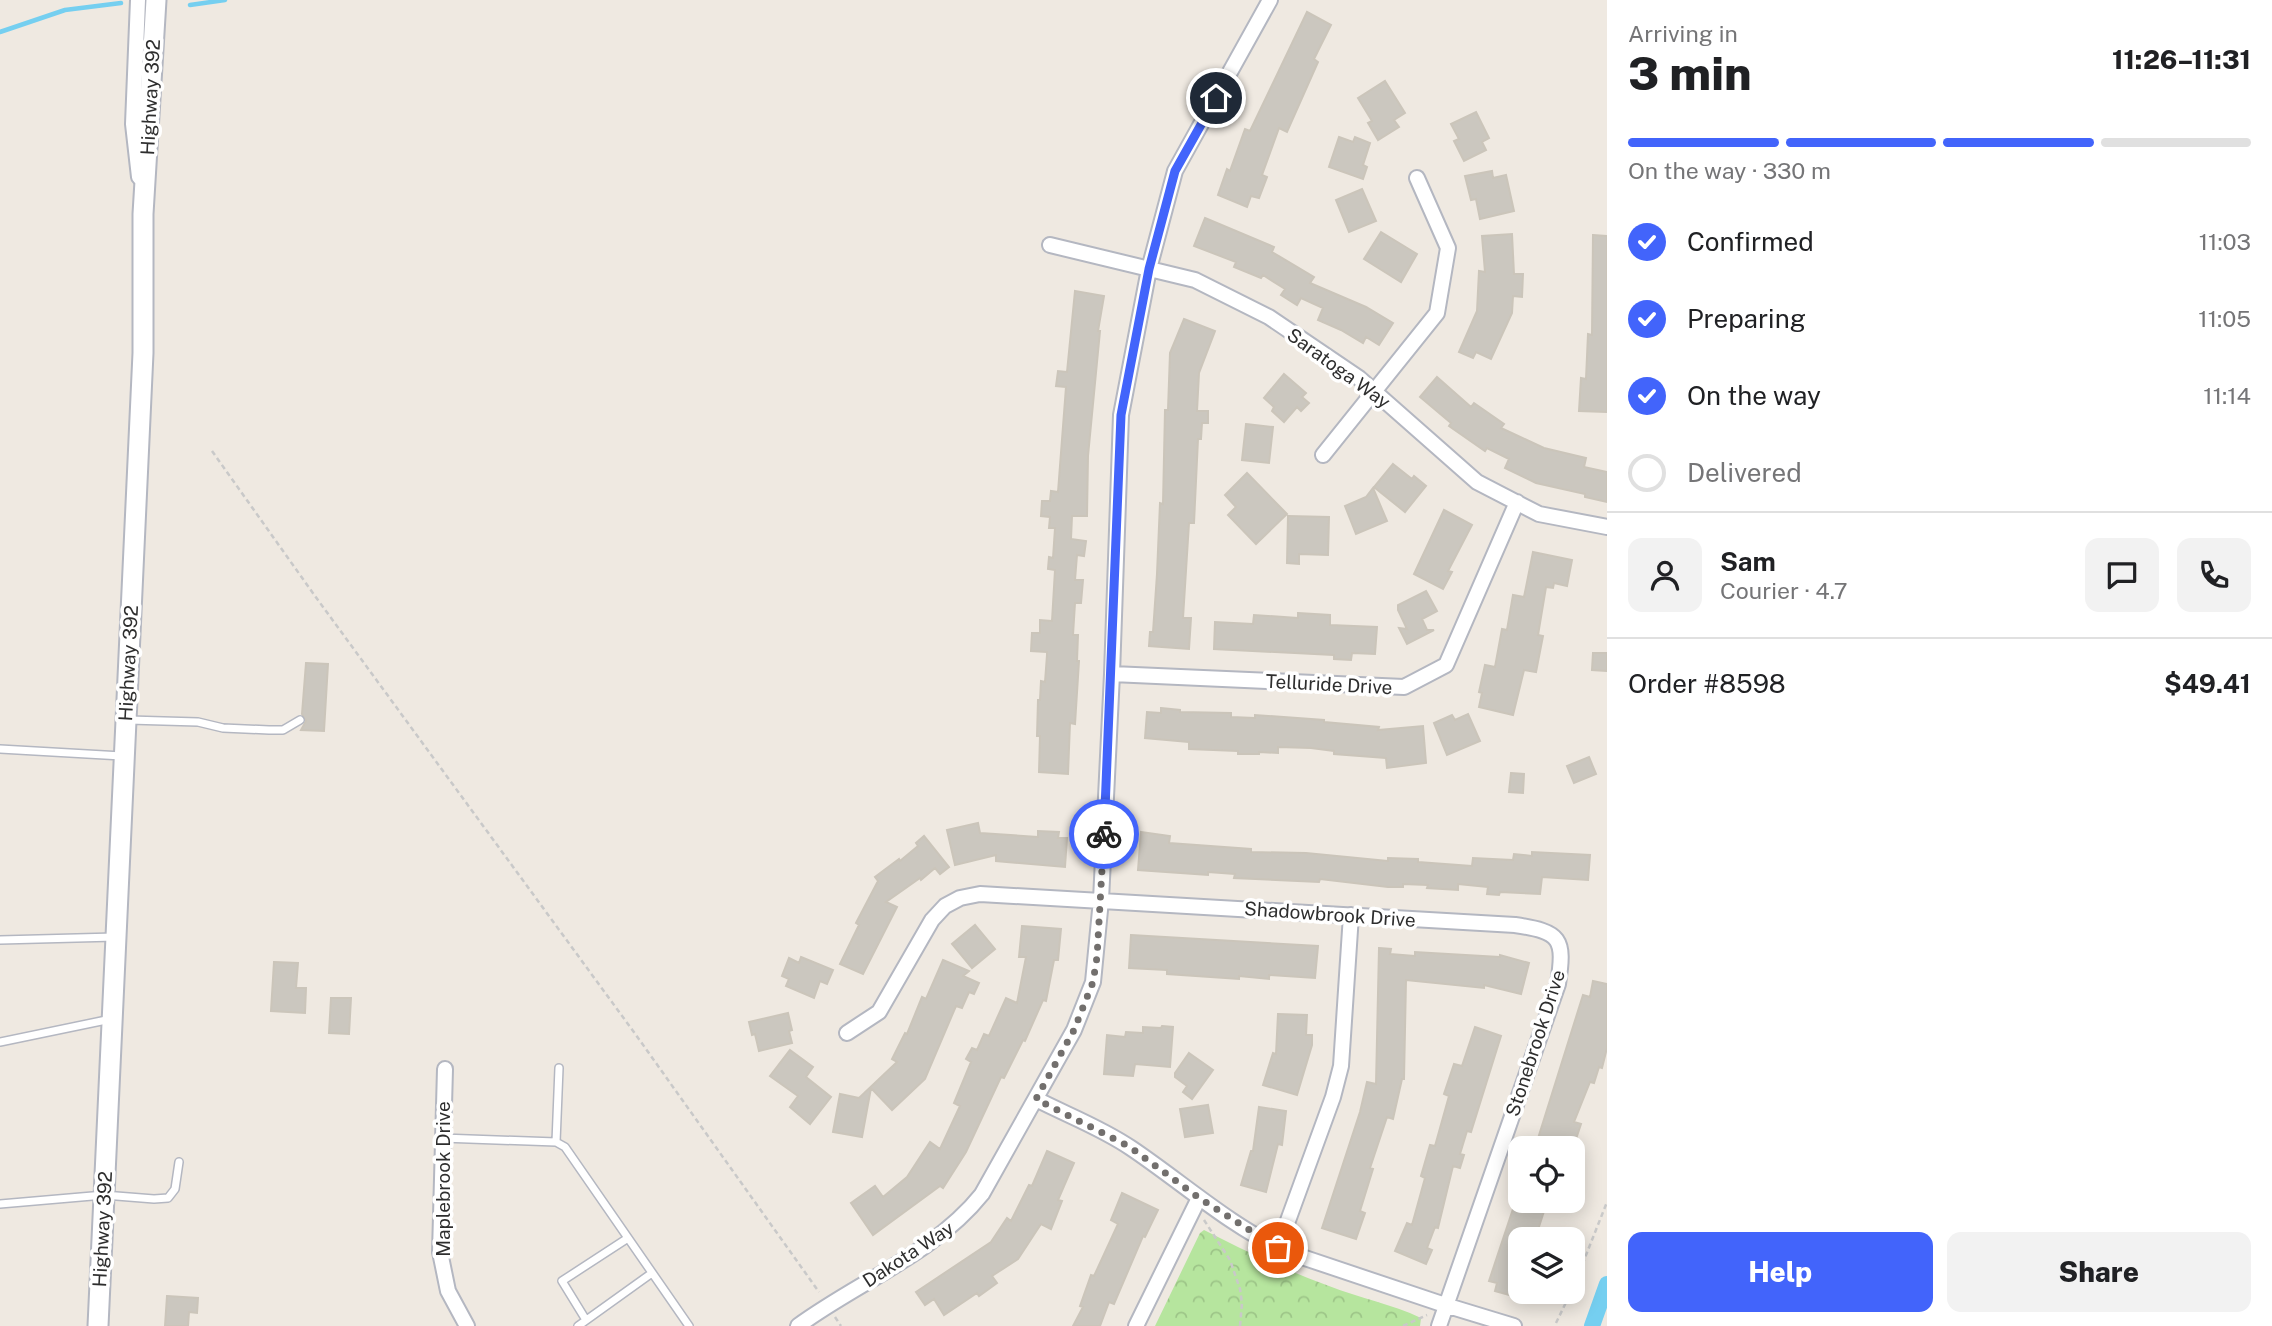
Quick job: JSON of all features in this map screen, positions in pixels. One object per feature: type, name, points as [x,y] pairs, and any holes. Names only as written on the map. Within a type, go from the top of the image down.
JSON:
[{"type":"main road","name":"Highway 392","points":[[98,1326],[142,353],[143,214],[156,0]]},
{"type":"street","points":[[138,0],[133,124],[143,214]]},
{"type":"street","name":"Dakota Way","points":[[798,1326],[967,1214],[982,1194],[1074,1030],[1093,982],[1101,900],[1121,415],[1149,269],[1175,171],[1270,0]]},
{"type":"street","points":[[1323,455],[1437,313],[1448,248],[1417,178]]},
{"type":"street","name":"Saratoga Way","points":[[1050,246],[1195,280],[1269,317],[1359,378],[1477,482],[1539,514],[1607,527]]},
{"type":"street","name":"Telluride Drive","points":[[1112,674],[1404,687],[1446,664],[1517,502]]},
{"type":"street","name":"Shadowbrook Drive","points":[[847,1033],[879,1012],[932,920],[945,906],[960,898],[980,894],[1515,925],[1549,932],[1557,939]]},
{"type":"street","points":[[1278,1248],[1333,1097],[1341,1066],[1351,915]]},
{"type":"street","name":"Stonebrook Drive","points":[[1439,1326],[1558,984],[1562,961],[1557,939]]},
{"type":"street","name":"Maplebrook Drive","points":[[445,1069],[440,1252],[448,1291],[467,1326]]},
{"type":"street","points":[[1036,1099],[1130,1147],[1199,1198],[1278,1248],[1445,1306],[1514,1326]]},
{"type":"street","points":[[1136,1326],[1199,1198]]},
{"type":"lane","points":[[125,720],[198,722],[223,728],[282,730],[300,720]]},
{"type":"lane","points":[[0,749],[124,756]]},
{"type":"lane","points":[[0,940],[116,937]]},
{"type":"lane","points":[[0,1042],[112,1019]]},
{"type":"lane","points":[[556,1142],[559,1068]]},
{"type":"lane","points":[[442,1138],[556,1142],[565,1147],[689,1326]]},
{"type":"lane","points":[[0,1204],[104,1195],[168,1198],[175,1189],[179,1162]]},
{"type":"lane","points":[[586,1320],[562,1281],[628,1238]]},
{"type":"lane","points":[[578,1326],[652,1273]]},
{"type":"path","points":[[212,452],[636,1035],[819,1292]]},
{"type":"path","points":[[1199,1198],[1205,1223],[1230,1260],[1240,1289],[1240,1326]]},
{"type":"path","points":[[1585,1257],[1607,1202]]},
{"type":"path","points":[[1556,1323],[1565,1304]]},
{"type":"path","points":[[1403,1326],[1445,1306]]},
{"type":"path","points":[[835,1317],[841,1326]]},
{"type":"green space","points":[[1204,1230],[1297,1273],[1421,1318],[1420,1326],[1155,1326],[1200,1233]]},
{"type":"building","points":[[1307,12],[1331,25],[1314,59],[1318,62],[1287,132],[1279,128],[1262,175],[1267,177],[1259,198],[1251,196],[1247,207],[1218,195],[1245,129],[1250,131]]},
{"type":"building","points":[[1385,81],[1405,113],[1394,120],[1399,127],[1378,140],[1368,123],[1372,121],[1358,98]]},
{"type":"building","points":[[1476,112],[1489,138],[1482,142],[1486,150],[1464,161],[1454,141],[1459,139],[1451,124]]},
{"type":"building","points":[[1339,137],[1353,142],[1355,137],[1370,143],[1363,165],[1367,167],[1363,179],[1329,167]]},
{"type":"building","points":[[1492,171],[1493,178],[1506,175],[1514,211],[1480,219],[1476,199],[1471,200],[1465,176]]},
{"type":"building","points":[[1362,189],[1376,221],[1349,232],[1336,200]]},
{"type":"building","points":[[1205,218],[1274,247],[1272,252],[1314,277],[1310,283],[1366,307],[1393,323],[1379,345],[1366,337],[1363,343],[1318,320],[1323,308],[1301,298],[1297,305],[1281,295],[1285,289],[1263,275],[1261,278],[1234,267],[1236,262],[1194,246]]},
{"type":"building","points":[[1381,232],[1417,254],[1401,282],[1364,259]]},
{"type":"building","points":[[1512,234],[1514,274],[1523,274],[1522,297],[1513,296],[1512,313],[1491,359],[1476,352],[1473,358],[1459,352],[1477,311],[1479,271],[1485,272],[1482,236]]},
{"type":"building","points":[[1593,235],[1607,236],[1607,412],[1579,411],[1581,378],[1586,379],[1588,334],[1592,335]]},
{"type":"building","points":[[1075,291],[1104,296],[1098,331],[1088,456],[1087,516],[1072,516],[1071,539],[1086,541],[1084,556],[1077,555],[1075,580],[1083,580],[1081,603],[1075,603],[1073,635],[1078,635],[1079,661],[1075,724],[1070,723],[1068,774],[1039,772],[1038,700],[1041,681],[1045,682],[1047,652],[1031,651],[1032,633],[1040,633],[1040,620],[1052,621],[1055,570],[1048,569],[1049,557],[1053,558],[1055,528],[1049,528],[1050,517],[1041,516],[1042,501],[1050,501],[1051,491],[1058,492],[1066,387],[1056,386],[1058,371],[1067,372]]},
{"type":"building","points":[[1184,319],[1215,331],[1199,373],[1197,411],[1208,411],[1208,423],[1202,423],[1201,439],[1198,439],[1194,523],[1189,523],[1183,618],[1191,618],[1189,649],[1149,646],[1150,632],[1153,632],[1160,503],[1163,504],[1165,410],[1168,410],[1170,353]]},
{"type":"building","points":[[1284,374],[1306,393],[1302,397],[1309,403],[1301,411],[1297,407],[1284,422],[1272,411],[1274,407],[1264,398]]},
{"type":"building","points":[[1437,377],[1471,407],[1474,403],[1504,424],[1501,428],[1544,448],[1586,458],[1584,467],[1607,472],[1607,502],[1536,483],[1505,468],[1509,459],[1487,448],[1485,451],[1449,426],[1451,423],[1420,397]]},
{"type":"building","points":[[1246,424],[1273,427],[1269,463],[1242,460]]},
{"type":"building","points":[[1393,464],[1426,486],[1405,512],[1374,487]]},
{"type":"building","points":[[1247,473],[1287,514],[1256,544],[1228,515],[1236,507],[1225,495]]},
{"type":"building","points":[[1373,488],[1387,521],[1356,534],[1345,506],[1366,497]]},
{"type":"building","points":[[1444,510],[1472,525],[1448,571],[1452,572],[1443,589],[1414,574]]},
{"type":"building","points":[[1288,516],[1329,517],[1328,555],[1299,554],[1299,564],[1287,563]]},
{"type":"building","points":[[1533,552],[1572,560],[1567,586],[1554,583],[1553,588],[1546,587],[1538,635],[1543,636],[1536,672],[1524,670],[1513,715],[1479,707],[1482,693],[1479,692],[1485,665],[1495,667],[1502,629],[1507,630],[1513,595],[1524,597]]},
{"type":"building","points":[[1426,591],[1437,611],[1422,619],[1427,630],[1434,630],[1407,644],[1399,628],[1407,629],[1398,605]]},
{"type":"building","points":[[1298,613],[1330,615],[1330,625],[1377,627],[1375,654],[1352,653],[1351,660],[1334,659],[1334,655],[1214,649],[1215,622],[1253,624],[1254,615],[1298,618]]},
{"type":"building","points":[[1593,653],[1607,653],[1607,671],[1592,670]]},
{"type":"building","points":[[306,663],[328,664],[324,731],[301,730],[306,721],[302,714]]},
{"type":"building","points":[[1161,708],[1180,712],[1231,713],[1231,717],[1255,718],[1255,715],[1324,720],[1379,727],[1378,730],[1423,726],[1426,763],[1387,768],[1386,758],[1334,754],[1334,751],[1311,748],[1278,747],[1278,753],[1259,754],[1189,749],[1189,742],[1145,738],[1147,712],[1161,713]]},
{"type":"building","points":[[1468,714],[1480,741],[1447,755],[1434,723],[1452,715],[1455,720]]},
{"type":"building","points":[[1589,757],[1596,774],[1574,783],[1567,766]]},
{"type":"building","points":[[1511,773],[1524,774],[1523,793],[1509,792]]},
{"type":"building","points":[[978,823],[980,833],[1038,837],[1038,831],[1059,832],[1058,838],[1067,838],[1065,867],[996,861],[996,855],[955,865],[947,830]]},
{"type":"building","points":[[1141,832],[1170,836],[1169,843],[1251,849],[1251,852],[1306,853],[1388,861],[1388,858],[1418,859],[1418,862],[1472,866],[1473,858],[1513,860],[1514,854],[1532,856],[1532,852],[1590,855],[1588,880],[1542,877],[1540,894],[1500,892],[1499,895],[1487,894],[1488,887],[1458,884],[1458,890],[1427,888],[1428,885],[1403,884],[1403,887],[1388,887],[1320,879],[1319,882],[1234,878],[1235,874],[1208,872],[1208,875],[1138,870]]},
{"type":"building","points":[[924,836],[949,867],[940,874],[935,868],[886,902],[897,907],[863,974],[840,964],[859,925],[856,923],[878,881],[875,877],[918,846],[916,843]]},
{"type":"building","points":[[975,925],[995,949],[972,968],[952,944]]},
{"type":"building","points":[[1022,926],[1061,929],[1058,960],[1054,960],[1046,1001],[1043,1000],[1025,1041],[1023,1040],[1004,1078],[1001,1077],[966,1152],[943,1188],[940,1186],[873,1235],[851,1203],[875,1186],[883,1197],[907,1177],[930,1142],[940,1149],[960,1106],[954,1103],[971,1062],[966,1059],[972,1048],[977,1050],[984,1034],[989,1036],[1006,998],[1017,1003],[1026,957],[1019,957]]},
{"type":"building","points":[[1131,935],[1318,946],[1315,978],[1269,975],[1269,979],[1239,976],[1239,979],[1167,974],[1167,970],[1129,968]]},
{"type":"building","points":[[1379,948],[1391,949],[1390,954],[1415,956],[1415,952],[1500,955],[1529,963],[1521,994],[1484,985],[1484,988],[1406,980],[1404,1079],[1393,1119],[1387,1117],[1370,1168],[1373,1169],[1360,1211],[1365,1213],[1356,1239],[1322,1228],[1360,1112],[1367,1082],[1376,1084]]},
{"type":"building","points":[[801,957],[833,970],[827,984],[820,981],[814,998],[786,986],[789,979],[782,976],[789,958],[799,963]]},
{"type":"building","points":[[943,960],[969,971],[963,976],[979,983],[974,994],[969,992],[962,1008],[956,1006],[925,1079],[892,1110],[871,1088],[862,1137],[833,1132],[840,1094],[859,1098],[897,1062],[892,1059],[905,1033],[907,1034],[922,997],[926,999]]},
{"type":"building","points":[[274,962],[298,963],[296,988],[306,988],[305,1013],[271,1011]]},
{"type":"building","points":[[1593,981],[1607,984],[1607,1048],[1602,1068],[1599,1067],[1594,1083],[1590,1082],[1574,1122],[1581,1124],[1577,1136],[1539,1136],[1583,995],[1590,997]]},
{"type":"building","points":[[331,998],[351,998],[349,1034],[329,1033]]},
{"type":"building","points":[[788,1013],[792,1043],[759,1051],[749,1022]]},
{"type":"building","points":[[1278,1014],[1307,1015],[1306,1035],[1312,1035],[1312,1045],[1297,1095],[1263,1085],[1273,1053],[1276,1054]]},
{"type":"building","points":[[1143,1027],[1173,1027],[1170,1067],[1135,1064],[1133,1076],[1104,1074],[1107,1035],[1125,1037],[1126,1032],[1143,1033]]},
{"type":"building","points":[[1475,1027],[1501,1036],[1471,1132],[1467,1131],[1460,1154],[1464,1155],[1460,1168],[1453,1166],[1438,1228],[1435,1227],[1427,1248],[1432,1250],[1426,1264],[1395,1251],[1407,1223],[1412,1225],[1425,1178],[1421,1176],[1430,1145],[1435,1146],[1449,1096],[1444,1094],[1454,1064],[1462,1066]]},
{"type":"building","points":[[790,1050],[813,1067],[806,1077],[831,1097],[810,1124],[790,1107],[798,1096],[770,1076]]},
{"type":"building","points":[[1189,1053],[1213,1070],[1192,1099],[1183,1092],[1187,1086],[1175,1077]]},
{"type":"building","points":[[1208,1105],[1213,1133],[1185,1137],[1180,1109]]},
{"type":"building","points":[[1259,1107],[1286,1111],[1282,1145],[1278,1144],[1266,1192],[1241,1185],[1253,1151]]},
{"type":"building","points":[[1047,1151],[1074,1163],[1058,1200],[1062,1201],[1051,1229],[1041,1224],[1018,1259],[992,1276],[997,1283],[979,1296],[977,1293],[944,1315],[934,1299],[925,1305],[916,1292],[991,1242],[1007,1218],[1011,1221],[1029,1185],[1032,1186]]},
{"type":"building","points":[[1122,1193],[1158,1210],[1145,1237],[1143,1236],[1114,1304],[1109,1302],[1100,1326],[1073,1326],[1083,1307],[1080,1306],[1091,1275],[1094,1276],[1118,1224],[1111,1220]]},
{"type":"building","points":[[1512,1213],[1543,1213],[1539,1227],[1508,1227],[1508,1295],[1495,1291],[1497,1283],[1489,1281]]},
{"type":"building","points":[[167,1296],[198,1298],[197,1313],[189,1312],[188,1326],[165,1326]]},
{"type":"waterway","points":[[190,5],[225,0]]},
{"type":"waterway","points":[[0,32],[65,10],[121,3]]},
{"type":"waterway","points":[[1592,1326],[1607,1284]]},
{"type":"way so far","points":[[1104,834],[1097,957],[1093,982],[1074,1030],[1036,1099],[1130,1147],[1199,1198],[1278,1248]]},
{"type":"route","points":[[1104,834],[1121,415],[1149,269],[1175,171],[1216,98]]}]
